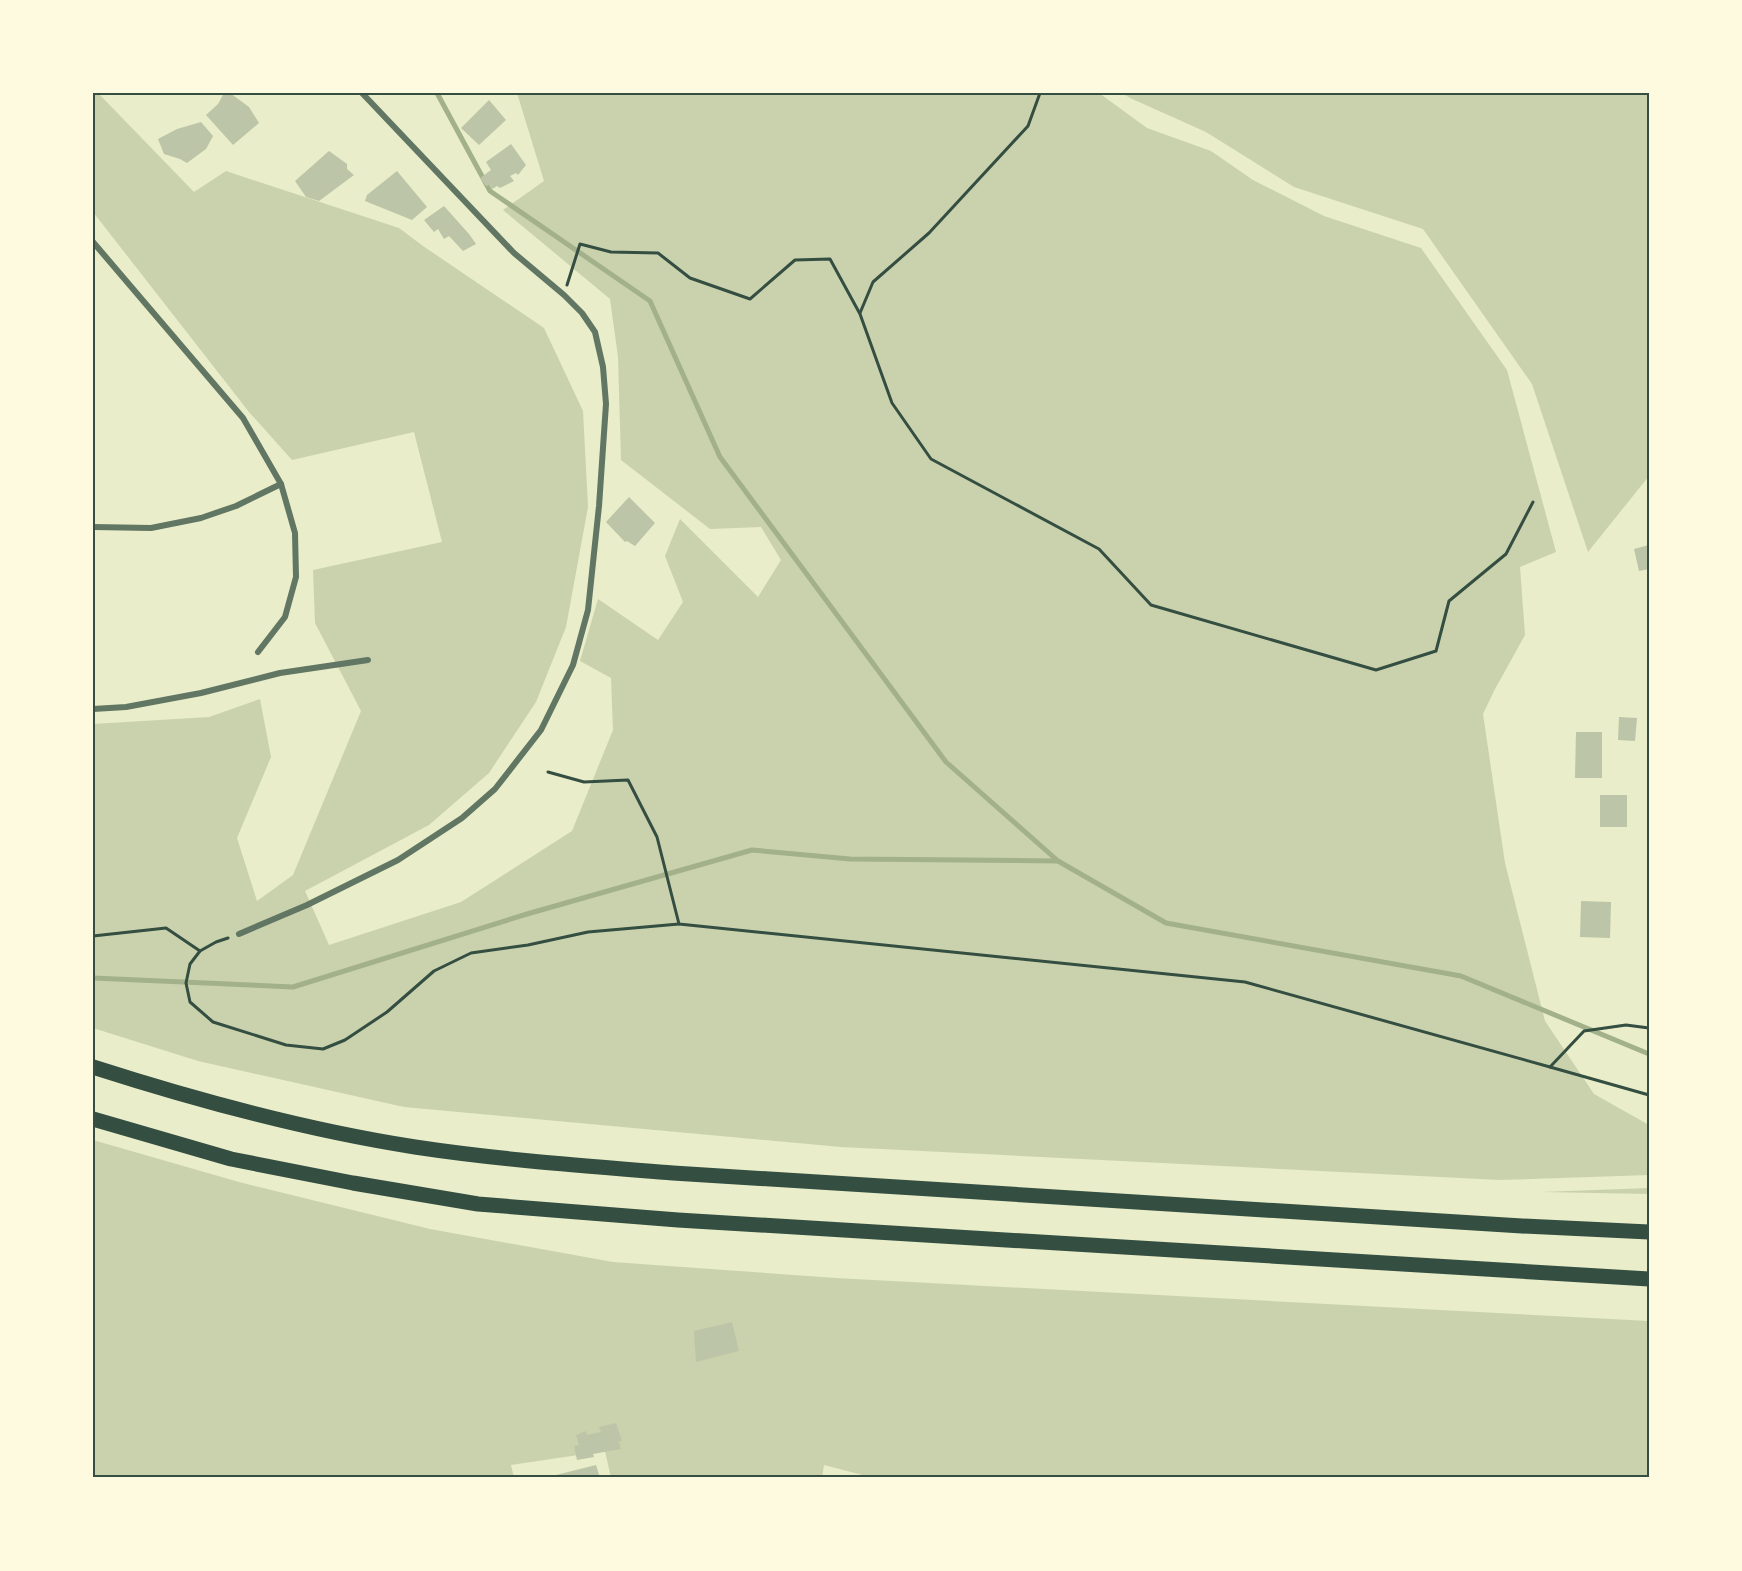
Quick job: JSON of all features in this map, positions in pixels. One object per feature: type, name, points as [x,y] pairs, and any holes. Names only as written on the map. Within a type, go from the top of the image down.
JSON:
[{"type":"highway","points":[[93,1067],[208,1103],[282,1121],[404,1145],[520,1160],[673,1173],[1649,1232]]},
{"type":"highway","points":[[93,1119],[231,1159],[478,1204],[678,1220],[1649,1279]]},
{"type":"street","points":[[239,934],[307,905],[398,860],[462,818],[495,789],[541,730],[573,665],[588,610],[599,506],[606,404],[603,367],[595,332],[582,312],[514,253],[362,93]]},
{"type":"street","points":[[93,242],[243,418],[281,484],[296,533],[296,577],[285,617],[258,652]]},
{"type":"street","points":[[93,526],[151,528],[201,518],[236,506],[281,484]]},
{"type":"street","points":[[93,709],[126,707],[201,693],[280,673],[368,660]]},
{"type":"path","points":[[860,314],[873,282],[929,233],[1028,126],[1040,93]]},
{"type":"path","points":[[564,295],[580,244],[611,252],[658,253],[690,278],[750,298],[795,261],[830,259],[860,314],[892,402],[931,459],[1099,549],[1151,605],[1376,670],[1437,651],[1449,601],[1506,554],[1533,502]]},
{"type":"path","points":[[548,772],[584,782],[628,780],[657,837],[679,924]]},
{"type":"path","points":[[239,934],[216,942],[200,951],[190,964],[186,983],[190,1002],[213,1022],[286,1045],[323,1049],[345,1040],[387,1012],[434,971],[471,953],[528,945],[588,932],[679,924],[1245,982],[1649,1095]]},
{"type":"path","points":[[93,936],[166,928],[200,951]]},
{"type":"path","points":[[1550,1067],[1584,1031],[1626,1025],[1649,1028]]},
{"type":"green space","points":[[93,93],[98,93],[194,192],[226,171],[399,228],[544,328],[583,411],[588,507],[566,627],[536,702],[489,773],[429,825],[305,891],[329,945],[461,902],[572,831],[613,730],[611,678],[580,661],[598,599],[658,640],[683,602],[665,556],[680,519],[758,597],[781,560],[761,527],[710,529],[621,460],[618,357],[610,299],[503,210],[544,181],[517,93],[1099,93],[1147,128],[1211,151],[1253,180],[1324,216],[1421,248],[1507,370],[1556,552],[1520,567],[1525,635],[1483,714],[1505,863],[1545,1021],[1594,1094],[1649,1125],[1649,1175],[1500,1180],[841,1147],[404,1107],[198,1061],[93,1028],[93,724],[209,717],[260,699],[271,757],[237,838],[257,901],[293,875],[361,711],[315,623],[313,570],[442,542],[414,432],[292,460],[249,412],[93,212]]},
{"type":"green space","points":[[1122,93],[1649,93],[1649,476],[1588,552],[1532,384],[1423,229],[1294,187],[1206,132]]},
{"type":"green space","points":[[93,1140],[239,1182],[430,1229],[613,1262],[836,1278],[1649,1321],[1649,1478],[874,1478],[824,1465],[822,1478],[611,1478],[605,1451],[511,1465],[514,1478],[93,1478]]},
{"type":"green space","points":[[1649,1188],[1649,1194],[1541,1192]]},
{"type":"building","points":[[224,93],[230,93],[249,107],[259,123],[233,145],[206,115],[218,104]]},
{"type":"building","points":[[489,100],[506,120],[479,145],[461,128]]},
{"type":"building","points":[[201,122],[213,136],[206,149],[187,163],[164,154],[158,139],[177,129]]},
{"type":"building","points":[[511,144],[526,165],[518,175],[516,173],[510,176],[514,181],[500,188],[497,186],[492,189],[490,185],[486,186],[480,178],[491,170],[486,162]]},
{"type":"building","points":[[329,151],[347,164],[347,169],[354,175],[319,201],[306,197],[295,181]]},
{"type":"building","points":[[397,171],[427,207],[412,220],[365,201],[367,195]]},
{"type":"building","points":[[444,206],[476,244],[463,251],[449,236],[444,239],[438,229],[434,232],[424,220]]},
{"type":"building","points":[[629,497],[655,523],[635,546],[625,542],[606,522]]},
{"type":"building","points":[[1649,545],[1649,569],[1639,571],[1634,549]]},
{"type":"building","points":[[1619,717],[1637,718],[1635,741],[1618,740]]},
{"type":"building","points":[[1576,732],[1602,732],[1602,778],[1575,778]]},
{"type":"building","points":[[1600,795],[1627,795],[1627,827],[1600,827]]},
{"type":"building","points":[[1581,901],[1611,902],[1610,938],[1580,937]]},
{"type":"building","points":[[732,1322],[739,1351],[696,1362],[694,1331]]},
{"type":"building","points":[[616,1423],[622,1441],[619,1441],[621,1449],[593,1454],[594,1457],[577,1460],[574,1446],[579,1445],[576,1435],[586,1431],[587,1435],[601,1432],[599,1427]]},
{"type":"building","points":[[596,1465],[600,1478],[556,1478],[556,1475]]},
{"type":"waterway","points":[[437,93],[490,191],[650,301],[720,457],[946,762],[1058,861],[1166,923],[1461,976],[1649,1054]]},
{"type":"waterway","points":[[93,978],[293,987],[527,914],[752,850],[850,859],[1058,861]]}]
